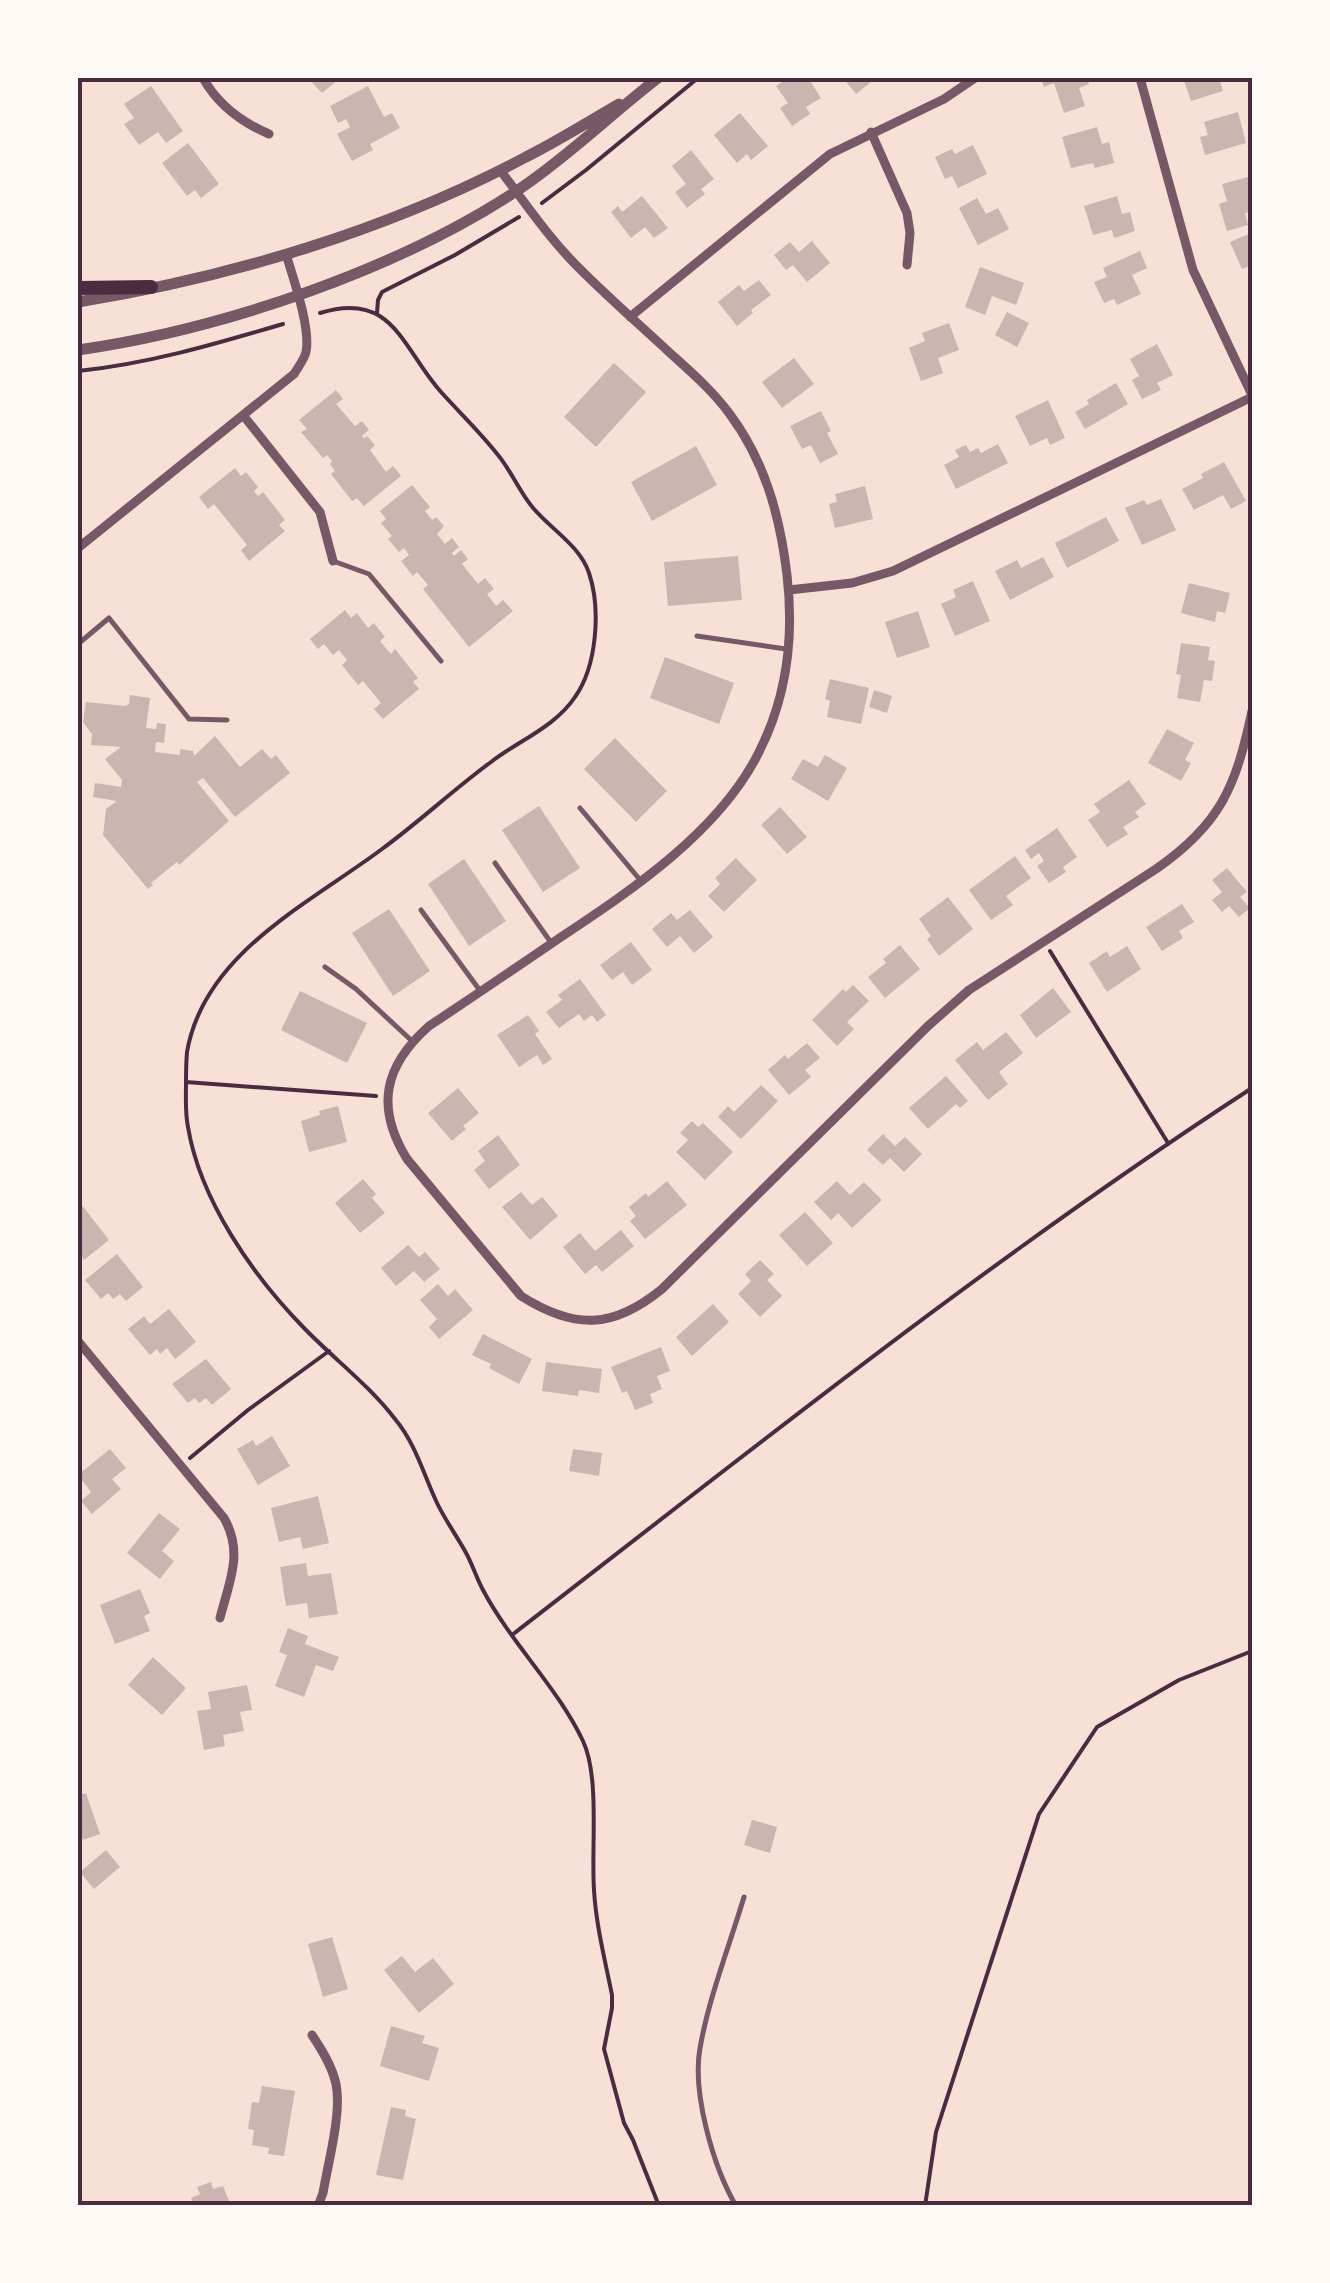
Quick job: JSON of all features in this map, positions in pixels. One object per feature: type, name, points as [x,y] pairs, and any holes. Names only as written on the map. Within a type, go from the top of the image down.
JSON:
[{"type":"main road","points":[[78,288],[151,287]]},
{"type":"street","points":[[203,78],[231,112],[269,134]]},
{"type":"street","points":[[78,350],[126,343],[224,319],[298,294],[426,241],[516,191],[584,142],[658,78]]},
{"type":"street","points":[[630,316],[839,148],[944,99],[975,78]]},
{"type":"street","points":[[789,590],[852,582],[893,571],[1252,396],[1193,270],[1140,78]]},
{"type":"street","points":[[78,302],[286,254],[382,220],[500,170],[640,92]]},
{"type":"street","points":[[871,132],[907,212],[907,265]]},
{"type":"street","points":[[500,170],[578,267],[709,389],[728,412],[751,447],[770,489],[789,590],[789,649],[772,722],[743,778],[709,820],[641,882],[429,1026],[412,1041],[397,1064],[388,1097],[393,1137],[406,1159],[521,1296],[542,1309],[584,1320],[609,1319],[640,1307],[969,990],[1180,852],[1202,831],[1218,812],[1230,788],[1241,761],[1252,711]]},
{"type":"street","points":[[78,548],[294,374],[306,351],[306,338],[286,254]]},
{"type":"street","points":[[242,415],[320,512],[333,561]]},
{"type":"street","points":[[78,1341],[232,1532],[234,1563],[220,1618]]},
{"type":"street","points":[[312,2034],[329,2064],[338,2102],[318,2206]]},
{"type":"lane","points":[[333,561],[370,574],[441,662]]},
{"type":"lane","points":[[78,644],[109,618],[189,720],[226,720]]},
{"type":"lane","points":[[697,636],[789,649]]},
{"type":"lane","points":[[580,808],[641,882]]},
{"type":"lane","points":[[495,863],[552,944]]},
{"type":"lane","points":[[421,910],[481,992]]},
{"type":"lane","points":[[325,967],[356,988],[412,1041]]},
{"type":"lane","points":[[736,2206],[716,2165],[698,2068],[707,2021],[744,1898]]},
{"type":"path","points":[[540,204],[698,78]]},
{"type":"path","points":[[320,313],[350,307],[377,314],[382,292],[520,217]]},
{"type":"path","points":[[78,371],[191,352],[282,324]]},
{"type":"path","points":[[1044,941],[1168,1143]]},
{"type":"path","points":[[186,1082],[388,1097]]},
{"type":"path","points":[[512,1634],[917,1324],[1168,1143],[1252,1088]]},
{"type":"path","points":[[181,1465],[248,1410],[329,1352]]},
{"type":"path","points":[[925,2206],[936,2132],[1039,1814],[1097,1727],[1179,1680],[1252,1651]]},
{"type":"building","points":[[308,78],[340,78],[322,93]]},
{"type":"building","points":[[788,78],[808,78],[821,98],[806,107],[810,114],[792,126],[780,108],[788,103],[776,86]]},
{"type":"building","points":[[843,78],[876,78],[856,94]]},
{"type":"building","points":[[1041,78],[1087,78],[1089,84],[1079,88],[1085,106],[1064,113],[1054,83],[1044,87]]},
{"type":"building","points":[[1183,78],[1219,78],[1223,91],[1191,101]]},
{"type":"building","points":[[151,86],[183,131],[166,143],[158,132],[139,145],[124,124],[134,118],[124,104]]},
{"type":"building","points":[[368,86],[384,117],[392,113],[400,128],[370,144],[373,150],[352,161],[337,134],[350,127],[346,119],[338,123],[330,106]]},
{"type":"building","points":[[1238,112],[1246,143],[1205,155],[1200,137],[1208,135],[1204,122]]},
{"type":"building","points":[[740,113],[768,146],[751,160],[747,154],[737,163],[714,135]]},
{"type":"building","points":[[1097,127],[1102,144],[1109,142],[1114,163],[1071,168],[1062,137]]},
{"type":"building","points":[[188,143],[219,184],[201,198],[195,190],[187,196],[162,163]]},
{"type":"building","points":[[973,145],[987,174],[958,188],[952,176],[945,179],[935,157],[952,149],[955,154]]},
{"type":"building","points":[[691,150],[714,179],[701,189],[705,194],[687,208],[675,192],[686,184],[672,166]]},
{"type":"building","points":[[1252,176],[1252,211],[1245,213],[1248,225],[1227,231],[1219,204],[1227,201],[1222,184]]},
{"type":"building","points":[[642,196],[668,228],[654,238],[645,227],[631,238],[611,212],[618,206],[622,212]]},
{"type":"building","points":[[1117,196],[1122,214],[1130,212],[1135,231],[1114,238],[1112,230],[1093,235],[1084,206]]},
{"type":"building","points":[[977,198],[986,214],[998,208],[1009,229],[978,245],[959,208]]},
{"type":"building","points":[[1251,233],[1252,274],[1249,266],[1242,269],[1230,242]]},
{"type":"building","points":[[812,241],[830,263],[807,282],[793,265],[786,270],[774,255],[790,242],[799,252]]},
{"type":"building","points":[[1140,251],[1147,268],[1132,275],[1141,294],[1117,305],[1114,299],[1104,303],[1094,282],[1107,277],[1103,268]]},
{"type":"building","points":[[980,267],[1024,283],[1016,305],[992,296],[985,315],[965,307]]},
{"type":"building","points":[[759,280],[771,295],[737,326],[718,302],[739,285],[744,291]]},
{"type":"building","points":[[1007,312],[1029,323],[1017,347],[995,335]]},
{"type":"building","points":[[949,323],[959,350],[938,358],[943,373],[921,381],[909,348],[925,341],[922,333]]},
{"type":"building","points":[[1157,344],[1173,375],[1157,383],[1161,390],[1142,399],[1132,380],[1139,376],[1130,359]]},
{"type":"building","points":[[794,358],[814,384],[782,408],[762,382]]},
{"type":"building","points":[[614,363],[646,392],[596,447],[564,417]]},
{"type":"building","points":[[1116,383],[1128,404],[1085,429],[1075,412]]},
{"type":"building","points":[[336,390],[343,399],[336,404],[355,426],[362,421],[369,430],[362,436],[375,445],[370,450],[386,472],[393,466],[401,476],[364,506],[357,498],[352,501],[331,474],[335,471],[332,461],[327,455],[323,458],[301,432],[307,429],[299,420]]},
{"type":"building","points":[[1048,400],[1065,438],[1050,445],[1047,438],[1030,446],[1015,416]]},
{"type":"building","points":[[821,411],[838,454],[820,463],[811,445],[802,449],[790,426]]},
{"type":"building","points":[[998,444],[1008,463],[956,489],[944,465],[959,457],[955,450],[966,445],[970,452],[978,448],[981,453]]},
{"type":"building","points":[[696,446],[717,485],[652,521],[631,482]]},
{"type":"building","points":[[1224,462],[1246,501],[1231,509],[1223,495],[1194,510],[1182,489]]},
{"type":"building","points":[[235,468],[241,476],[246,472],[258,487],[254,491],[258,496],[263,492],[285,520],[279,525],[285,531],[249,561],[241,550],[247,545],[214,504],[208,509],[199,497]]},
{"type":"building","points":[[412,485],[430,507],[425,511],[432,520],[436,517],[444,526],[437,534],[445,544],[452,538],[459,547],[452,553],[454,556],[461,550],[468,559],[462,564],[478,584],[485,578],[494,589],[487,594],[496,606],[503,600],[513,611],[469,647],[423,589],[428,585],[417,572],[413,576],[401,561],[409,555],[404,548],[399,552],[381,523],[386,519],[380,511]]},
{"type":"building","points":[[865,486],[873,519],[835,528],[829,504],[837,502],[835,494]]},
{"type":"building","points":[[1161,499],[1176,530],[1142,545],[1125,508],[1144,500],[1147,505]]},
{"type":"building","points":[[1106,517],[1119,541],[1067,568],[1055,543]]},
{"type":"building","points":[[738,556],[742,600],[668,606],[664,562]]},
{"type":"building","points":[[1043,557],[1054,577],[1010,600],[995,571],[1017,560],[1021,568]]},
{"type":"building","points":[[973,581],[990,621],[955,636],[941,604],[956,597],[953,590]]},
{"type":"building","points":[[1189,583],[1230,593],[1225,613],[1217,611],[1215,622],[1181,613]]},
{"type":"building","points":[[345,610],[351,618],[357,613],[368,628],[374,623],[385,637],[380,641],[391,654],[395,649],[418,678],[413,682],[419,689],[383,719],[374,709],[381,703],[363,681],[358,685],[342,665],[347,660],[339,650],[333,655],[324,644],[318,649],[310,639]]},
{"type":"building","points":[[918,611],[930,647],[897,658],[885,622]]},
{"type":"building","points":[[1181,643],[1210,647],[1208,660],[1215,661],[1212,681],[1204,680],[1200,702],[1177,698]]},
{"type":"building","points":[[665,657],[734,683],[719,724],[650,698]]},
{"type":"building","points":[[830,679],[869,688],[861,724],[827,717],[830,701],[825,699]]},
{"type":"building","points":[[874,690],[892,696],[887,713],[869,707]]},
{"type":"building","points":[[130,695],[150,698],[146,728],[166,724],[164,743],[156,742],[155,752],[180,755],[180,749],[193,751],[194,756],[215,736],[240,767],[262,749],[271,759],[276,755],[290,773],[235,817],[203,778],[197,782],[229,821],[148,889],[103,835],[106,809],[117,801],[93,797],[95,783],[121,787],[122,780],[105,759],[121,747],[91,745],[92,734],[83,722],[86,702],[125,706]]},
{"type":"building","points":[[1167,729],[1194,743],[1185,760],[1191,763],[1181,781],[1148,763]]},
{"type":"building","points":[[615,738],[667,791],[636,822],[584,769]]},
{"type":"building","points":[[825,755],[847,768],[828,801],[791,779],[803,759],[818,767]]},
{"type":"building","points":[[1129,780],[1146,804],[1135,812],[1139,817],[1123,827],[1128,834],[1107,847],[1088,820],[1100,812],[1094,804]]},
{"type":"building","points":[[539,806],[580,868],[543,892],[502,830]]},
{"type":"building","points":[[780,807],[807,837],[787,854],[761,825]]},
{"type":"building","points":[[1057,828],[1077,857],[1063,867],[1066,872],[1049,883],[1037,866],[1044,861],[1039,853],[1031,859],[1025,850]]},
{"type":"building","points":[[1015,856],[1031,878],[1006,896],[1013,905],[991,920],[969,890]]},
{"type":"building","points":[[736,858],[757,880],[724,912],[708,896],[720,884],[715,878]]},
{"type":"building","points":[[464,859],[506,921],[469,946],[428,884]]},
{"type":"building","points":[[1227,868],[1247,892],[1240,897],[1250,908],[1239,917],[1229,906],[1222,912],[1212,900],[1222,892],[1212,880]]},
{"type":"building","points":[[948,897],[973,929],[939,956],[919,919]]},
{"type":"building","points":[[1182,904],[1194,922],[1179,931],[1183,938],[1162,951],[1146,927]]},
{"type":"building","points":[[389,909],[430,971],[393,996],[352,933]]},
{"type":"building","points":[[690,910],[713,937],[694,953],[680,936],[667,947],[652,929],[671,913],[677,920]]},
{"type":"building","points":[[631,942],[652,970],[632,985],[623,972],[612,980],[600,965]]},
{"type":"building","points":[[900,945],[920,969],[885,998],[868,977]]},
{"type":"building","points":[[1127,946],[1141,969],[1107,992],[1089,963],[1107,951],[1110,957]]},
{"type":"building","points":[[580,979],[606,1015],[597,1022],[592,1015],[584,1021],[579,1014],[559,1028],[546,1012],[562,1000],[558,995]]},
{"type":"building","points":[[853,985],[869,1001],[847,1022],[854,1029],[837,1046],[812,1020],[843,989],[846,992]]},
{"type":"building","points":[[1053,988],[1071,1012],[1036,1038],[1020,1015]]},
{"type":"building","points":[[300,991],[367,1023],[347,1063],[281,1030]]},
{"type":"building","points":[[528,1015],[552,1059],[543,1065],[537,1055],[519,1067],[497,1035]]},
{"type":"building","points":[[1006,1032],[1023,1053],[999,1072],[1008,1084],[988,1100],[955,1060],[977,1042],[983,1050]]},
{"type":"building","points":[[807,1043],[820,1058],[805,1070],[811,1077],[789,1095],[768,1070]]},
{"type":"building","points":[[946,1076],[968,1101],[960,1108],[956,1104],[928,1129],[909,1108]]},
{"type":"building","points":[[761,1085],[778,1101],[741,1139],[718,1117],[728,1106],[734,1112]]},
{"type":"building","points":[[458,1088],[479,1113],[452,1141],[428,1113]]},
{"type":"building","points":[[338,1106],[347,1142],[309,1152],[301,1121]]},
{"type":"building","points":[[692,1121],[698,1127],[703,1123],[733,1152],[705,1180],[676,1152],[688,1140],[680,1133]]},
{"type":"building","points":[[883,1134],[895,1146],[905,1137],[922,1154],[904,1172],[890,1158],[883,1165],[867,1150]]},
{"type":"building","points":[[498,1135],[520,1165],[489,1189],[474,1170],[485,1161],[478,1151]]},
{"type":"building","points":[[363,1179],[385,1213],[360,1233],[335,1203]]},
{"type":"building","points":[[667,1181],[687,1205],[645,1239],[630,1221],[636,1216],[629,1207]]},
{"type":"building","points":[[837,1181],[850,1195],[864,1182],[882,1200],[852,1228],[838,1213],[831,1220],[814,1202]]},
{"type":"building","points":[[521,1192],[532,1205],[542,1197],[558,1216],[530,1240],[502,1207]]},
{"type":"building","points":[[78,1200],[109,1240],[84,1260],[78,1252]]},
{"type":"building","points":[[805,1212],[833,1243],[807,1266],[779,1235]]},
{"type":"building","points":[[621,1230],[634,1246],[602,1272],[596,1265],[585,1274],[563,1247],[580,1233],[595,1251]]},
{"type":"building","points":[[408,1245],[419,1257],[425,1252],[440,1269],[424,1282],[414,1271],[396,1286],[381,1268]]},
{"type":"building","points":[[117,1254],[143,1287],[126,1301],[120,1294],[113,1299],[108,1293],[101,1299],[85,1280]]},
{"type":"building","points":[[760,1260],[774,1274],[767,1280],[782,1296],[760,1317],[738,1294],[751,1281],[745,1274]]},
{"type":"building","points":[[438,1284],[448,1296],[455,1289],[473,1310],[439,1339],[429,1327],[437,1319],[420,1300]]},
{"type":"building","points":[[713,1304],[729,1322],[692,1356],[676,1337]]},
{"type":"building","points":[[169,1309],[196,1342],[175,1359],[167,1348],[150,1355],[128,1329],[144,1316],[150,1324]]},
{"type":"building","points":[[483,1334],[532,1359],[519,1384],[472,1355]]},
{"type":"building","points":[[661,1347],[670,1371],[657,1376],[662,1389],[650,1394],[653,1403],[635,1410],[627,1391],[622,1393],[611,1367]]},
{"type":"building","points":[[206,1359],[231,1389],[212,1405],[206,1398],[188,1403],[172,1384]]},
{"type":"building","points":[[546,1362],[602,1369],[599,1393],[579,1390],[578,1396],[542,1391]]},
{"type":"building","points":[[272,1436],[290,1466],[258,1485],[237,1449],[253,1440],[256,1446]]},
{"type":"building","points":[[110,1449],[126,1468],[112,1479],[121,1489],[92,1514],[81,1501],[91,1492],[78,1475]]},
{"type":"building","points":[[573,1449],[602,1453],[599,1476],[569,1471]]},
{"type":"building","points":[[318,1496],[329,1543],[303,1549],[300,1537],[279,1542],[271,1508]]},
{"type":"building","points":[[159,1513],[180,1529],[162,1551],[174,1561],[160,1579],[127,1553]]},
{"type":"building","points":[[306,1563],[308,1576],[331,1573],[338,1614],[309,1618],[307,1603],[286,1606],[280,1567]]},
{"type":"building","points":[[140,1589],[150,1613],[144,1616],[150,1631],[115,1644],[100,1605]]},
{"type":"building","points":[[288,1628],[308,1636],[305,1644],[339,1657],[333,1671],[316,1665],[304,1697],[275,1686],[287,1655],[279,1652]]},
{"type":"building","points":[[153,1657],[186,1688],[162,1715],[128,1685]]},
{"type":"building","points":[[247,1685],[252,1710],[240,1712],[244,1731],[223,1735],[225,1746],[204,1750],[197,1711],[211,1709],[208,1692]]},
{"type":"building","points":[[86,1793],[100,1834],[83,1840],[78,1823],[78,1796]]},
{"type":"building","points":[[752,1820],[777,1827],[770,1853],[744,1845]]},
{"type":"building","points":[[106,1850],[120,1867],[94,1889],[80,1872]]},
{"type":"building","points":[[332,1937],[348,1989],[323,1997],[308,1944]]},
{"type":"building","points":[[402,1956],[415,1972],[433,1958],[454,1984],[419,2013],[384,1970]]},
{"type":"building","points":[[391,2026],[425,2036],[422,2043],[439,2048],[429,2081],[380,2066]]},
{"type":"building","points":[[262,2086],[295,2091],[284,2156],[268,2154],[269,2148],[252,2145],[254,2130],[248,2129],[252,2102],[259,2103]]},
{"type":"building","points":[[391,2107],[406,2110],[405,2116],[416,2119],[403,2180],[376,2175]]},
{"type":"building","points":[[211,2182],[213,2189],[223,2186],[229,2201],[223,2206],[194,2206],[191,2198],[200,2194],[197,2187]]}]
